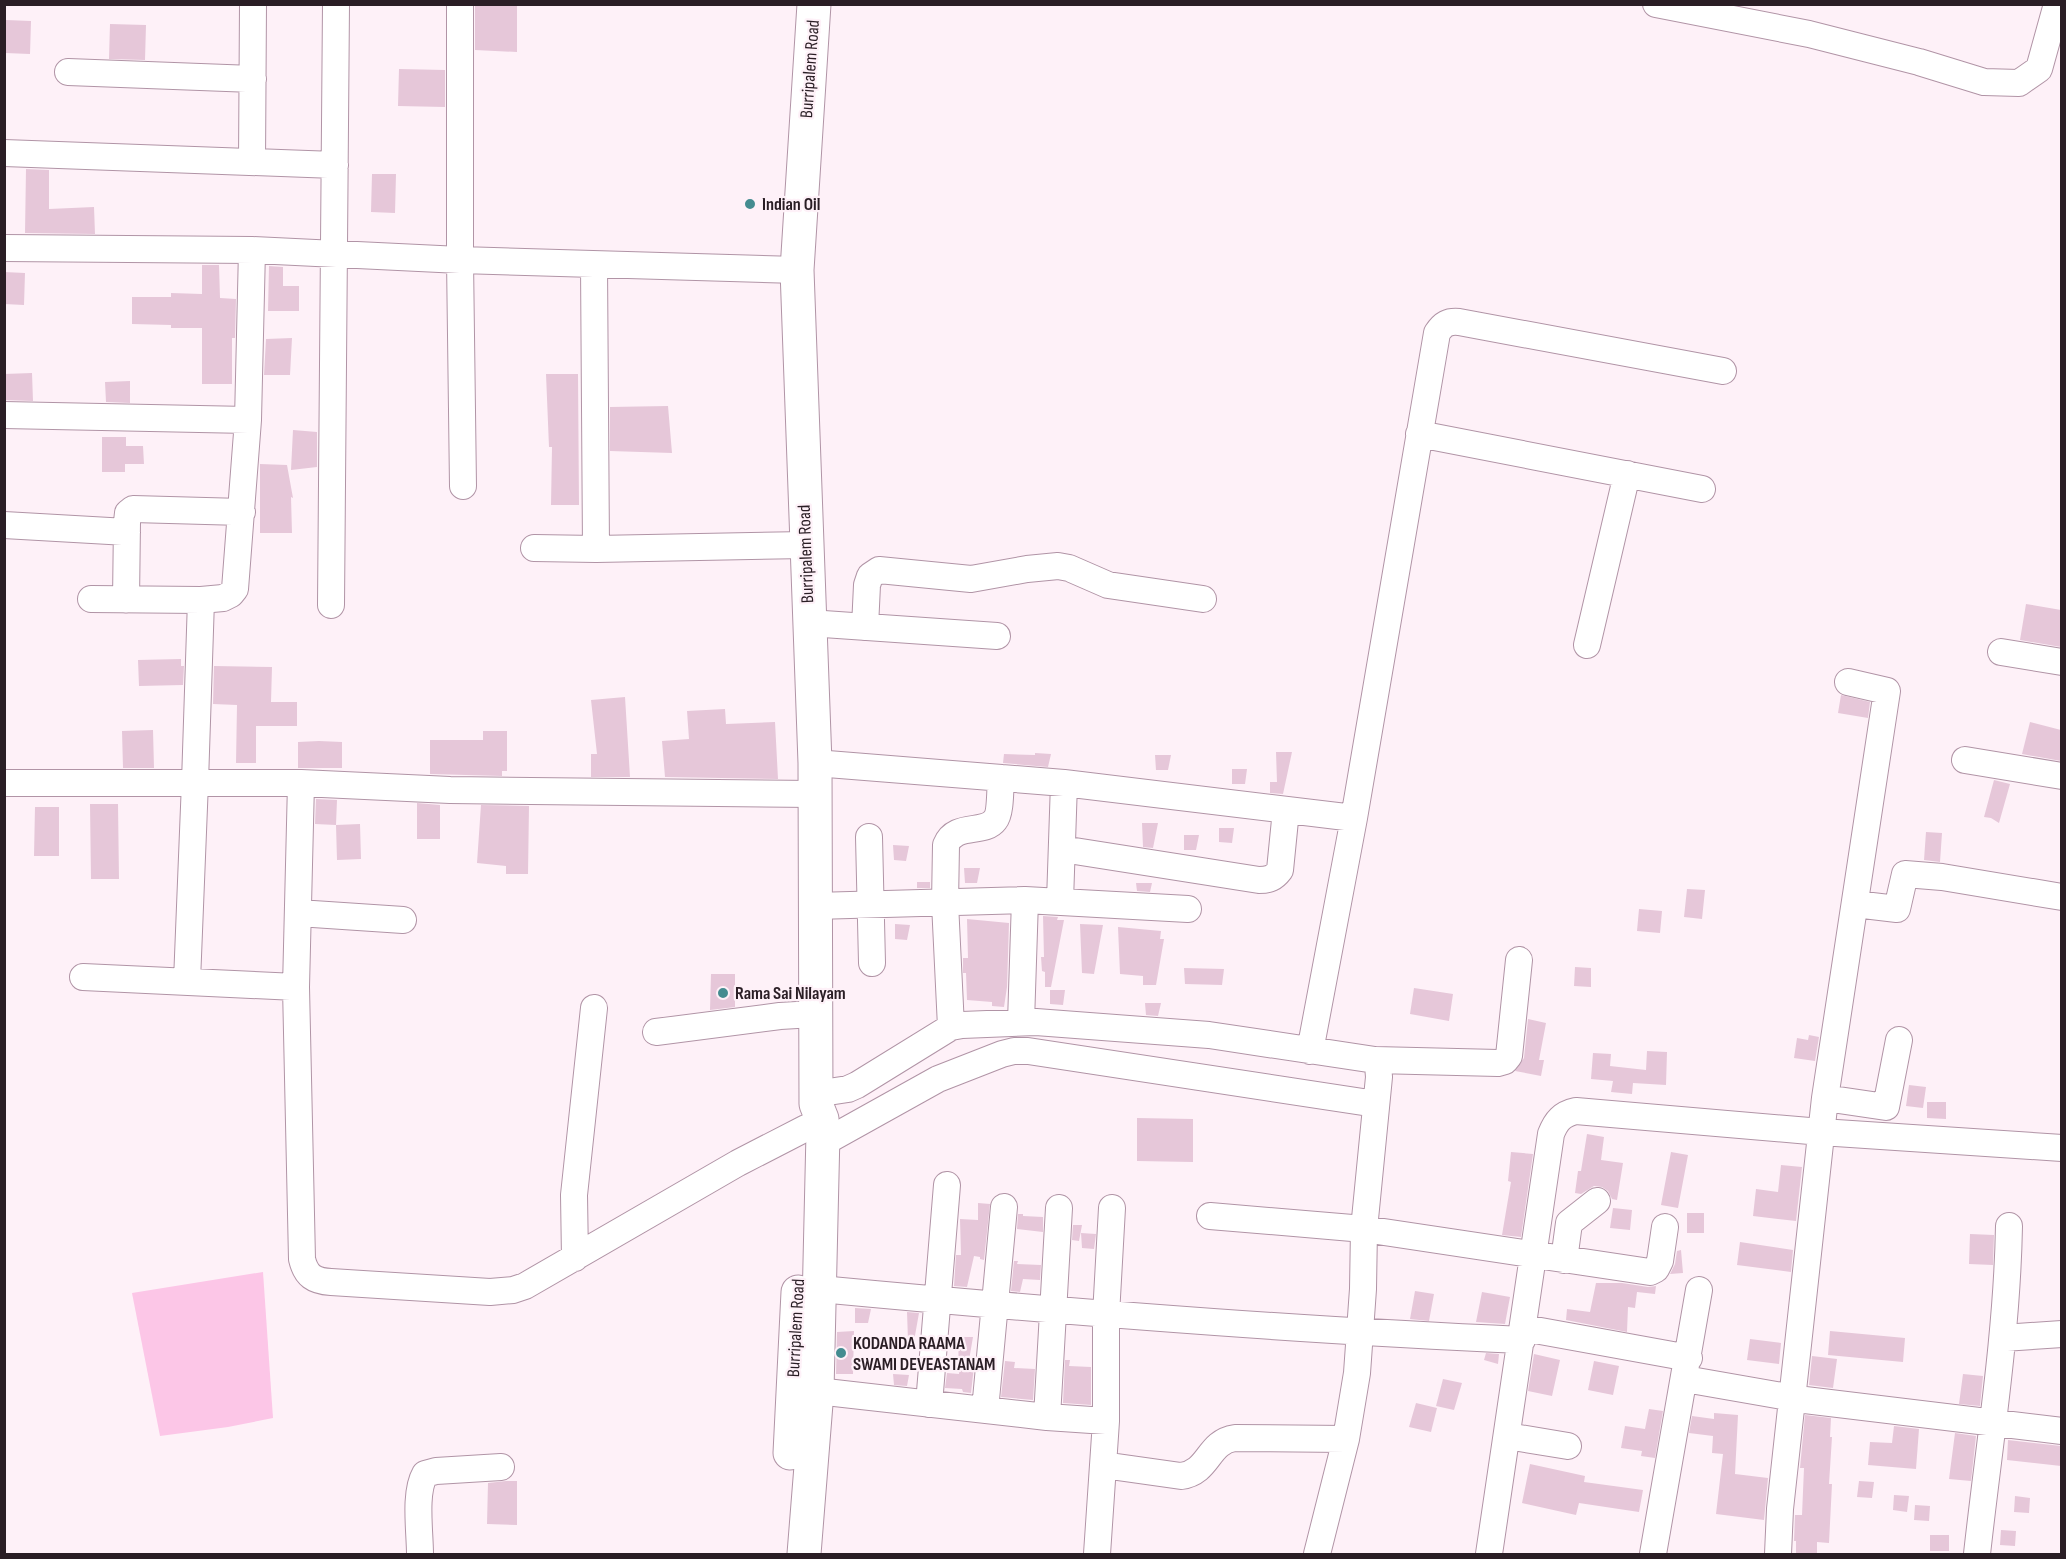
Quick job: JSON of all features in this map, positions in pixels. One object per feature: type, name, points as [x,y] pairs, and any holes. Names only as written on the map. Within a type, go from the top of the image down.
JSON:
[{"type":"main road","name":"Burripalem Road","points":[[804,1554],[817,1391],[820,1289],[814,1014],[844,906],[814,778],[836,625],[806,546],[797,270],[814,4]]},
{"type":"main road","name":"Burripalem Road","points":[[783,1554],[815,1117]]},
{"type":"street","points":[[252,162],[254,4]]},
{"type":"street","points":[[331,605],[336,4]]},
{"type":"street","points":[[460,4],[463,486]]},
{"type":"street","points":[[1656,4],[1809,34],[1918,62],[1984,82],[2019,83],[2038,69],[2057,4]]},
{"type":"street","points":[[68,72],[254,79]]},
{"type":"street","points":[[4,153],[335,165]]},
{"type":"street","points":[[4,248],[252,250],[594,265],[797,270]]},
{"type":"street","points":[[91,599],[201,600],[223,598],[235,589],[248,420],[252,250]]},
{"type":"street","points":[[594,265],[596,549]]},
{"type":"street","points":[[1310,1051],[1354,818],[1437,333],[1442,325],[1451,321],[1723,371]]},
{"type":"street","points":[[4,415],[248,420]]},
{"type":"street","points":[[1419,434],[1702,489]]},
{"type":"street","points":[[1587,645],[1627,474]]},
{"type":"street","points":[[126,600],[128,513],[133,508],[242,512]]},
{"type":"street","points":[[4,525],[127,532]]},
{"type":"street","points":[[534,548],[806,546]]},
{"type":"street","points":[[836,625],[867,585],[870,576],[879,570],[971,579],[1058,566],[1069,567],[1108,585],[1203,599]]},
{"type":"street","points":[[186,981],[201,600]]},
{"type":"street","points":[[836,625],[997,636]]},
{"type":"street","points":[[2001,652],[2061,662]]},
{"type":"street","points":[[1778,1554],[1780,1509],[1825,1098],[1887,691],[1848,682]]},
{"type":"street","points":[[1965,760],[2061,776]]},
{"type":"street","points":[[4,783],[301,783],[450,790],[814,778],[1001,778],[1064,783],[1354,818]]},
{"type":"street","points":[[951,1027],[944,853],[949,837],[995,821],[1001,778]]},
{"type":"street","points":[[301,783],[296,987],[302,1259],[304,1269],[311,1278],[320,1282],[502,1292],[525,1286],[815,1117],[849,1089],[951,1027],[1021,1022],[1209,1035],[1375,1060],[1498,1063],[1505,1061],[1509,1056],[1519,960]]},
{"type":"street","points":[[1060,901],[1064,783]]},
{"type":"street","points":[[1062,849],[1268,880],[1276,876],[1280,870],[1286,810]]},
{"type":"street","points":[[869,837],[844,906],[872,963]]},
{"type":"street","points":[[1855,904],[1897,909],[1905,874],[1942,877],[2061,897]]},
{"type":"street","points":[[1021,1022],[1024,900]]},
{"type":"street","points":[[844,906],[1024,900],[1188,909]]},
{"type":"street","points":[[298,913],[403,920]]},
{"type":"street","points":[[83,977],[296,987]]},
{"type":"street","points":[[575,1258],[573,1195],[594,1008]]},
{"type":"street","points":[[656,1032],[780,1016],[814,1014]]},
{"type":"street","points":[[1825,1098],[1886,1107],[1899,1040]]},
{"type":"street","points":[[815,1117],[938,1079],[1014,1051],[1028,1051],[1376,1104]]},
{"type":"street","points":[[1317,1554],[1346,1439],[1357,1373],[1364,1229],[1379,1071],[1375,1060]]},
{"type":"street","points":[[1489,1554],[1551,1134],[1561,1117],[1576,1111],[1821,1132],[2061,1148]]},
{"type":"street","points":[[929,1404],[947,1185]]},
{"type":"street","points":[[1564,1260],[1569,1223],[1597,1201]]},
{"type":"street","points":[[985,1410],[1004,1207]]},
{"type":"street","points":[[1047,1417],[1059,1208]]},
{"type":"street","points":[[1097,1554],[1106,1421],[1106,1315],[1112,1208]]},
{"type":"street","points":[[1210,1216],[1364,1229],[1650,1272],[1656,1269],[1660,1261],[1665,1227]]},
{"type":"street","points":[[1977,1554],[2008,1288],[2009,1226]]},
{"type":"street","points":[[820,1289],[1052,1311],[1360,1333],[1523,1334],[1687,1368],[1792,1398],[2061,1431]]},
{"type":"street","points":[[1653,1554],[1699,1290]]},
{"type":"street","points":[[2003,1338],[2061,1334]]},
{"type":"street","points":[[817,1391],[1047,1417],[1106,1421]]},
{"type":"street","points":[[1507,1436],[1568,1446]]},
{"type":"street","points":[[1103,1465],[1181,1476],[1191,1475],[1225,1439],[1346,1439]]},
{"type":"street","points":[[420,1554],[419,1496],[420,1482],[425,1474],[436,1471],[501,1467]]},
{"type":"shaded area","points":[[263,1272],[273,1418],[228,1427],[160,1436],[132,1293]]},
{"type":"building","points":[[475,4],[517,4],[517,52],[475,50]]},
{"type":"building","points":[[6,20],[31,21],[30,54],[5,53]]},
{"type":"building","points":[[110,24],[146,25],[145,60],[109,59]]},
{"type":"building","points":[[399,69],[445,70],[445,107],[398,106]]},
{"type":"building","points":[[26,169],[49,170],[49,209],[94,207],[95,234],[25,233]]},
{"type":"building","points":[[372,174],[396,174],[395,213],[371,212]]},
{"type":"building","points":[[202,265],[219,265],[220,298],[236,299],[235,338],[232,338],[232,384],[202,384],[202,328],[132,324],[132,297],[171,297],[171,293],[202,294]]},
{"type":"building","points":[[269,266],[283,267],[283,286],[299,286],[299,311],[268,311]]},
{"type":"building","points":[[4,272],[25,273],[24,305],[4,304]]},
{"type":"building","points":[[292,338],[290,375],[264,375],[266,339]]},
{"type":"building","points":[[32,373],[33,401],[4,400],[4,374]]},
{"type":"building","points":[[546,374],[578,374],[579,505],[551,505],[552,447],[549,447]]},
{"type":"building","points":[[130,381],[130,403],[106,402],[105,382]]},
{"type":"building","points":[[668,406],[672,453],[610,451],[610,407]]},
{"type":"building","points":[[293,430],[317,432],[317,467],[291,470]]},
{"type":"building","points":[[102,437],[126,437],[126,446],[143,446],[144,464],[125,464],[125,472],[102,472]]},
{"type":"building","points":[[260,464],[287,465],[293,498],[291,497],[292,533],[260,533]]},
{"type":"building","points":[[2026,604],[2061,610],[2061,647],[2020,640]]},
{"type":"building","points":[[181,659],[181,666],[184,666],[183,685],[139,686],[138,660]]},
{"type":"building","points":[[214,666],[272,667],[271,702],[297,702],[297,726],[256,726],[256,763],[236,763],[237,705],[213,704]]},
{"type":"building","points":[[1841,695],[1870,702],[1868,718],[1838,713]]},
{"type":"building","points":[[625,697],[630,777],[591,777],[591,754],[597,754],[591,700]]},
{"type":"building","points":[[725,709],[726,724],[775,722],[778,779],[665,777],[662,741],[689,739],[687,711]]},
{"type":"building","points":[[2030,722],[2061,730],[2061,761],[2022,754]]},
{"type":"building","points":[[153,730],[154,768],[123,768],[122,731]]},
{"type":"building","points":[[483,731],[507,731],[507,771],[502,771],[502,776],[430,774],[430,740],[483,740]]},
{"type":"building","points":[[298,742],[342,742],[342,768],[298,768]]},
{"type":"building","points":[[1276,752],[1292,752],[1283,794],[1270,793],[1270,782],[1277,782]]},
{"type":"building","points":[[1035,753],[1051,754],[1048,767],[1003,763],[1004,754],[1035,755]]},
{"type":"building","points":[[1155,755],[1171,755],[1168,770],[1156,770]]},
{"type":"building","points":[[1232,769],[1247,769],[1245,784],[1232,784]]},
{"type":"building","points":[[1994,780],[2010,784],[1999,823],[1984,817]]},
{"type":"building","points":[[316,799],[337,800],[336,825],[315,824]]},
{"type":"building","points":[[417,803],[440,805],[440,839],[417,839]]},
{"type":"building","points":[[90,804],[118,804],[119,879],[91,879]]},
{"type":"building","points":[[481,805],[529,806],[528,874],[506,874],[506,866],[477,863]]},
{"type":"building","points":[[35,807],[59,807],[59,856],[34,856]]},
{"type":"building","points":[[1142,823],[1158,823],[1153,848],[1143,847]]},
{"type":"building","points":[[360,824],[361,859],[337,860],[336,825]]},
{"type":"building","points":[[1219,828],[1234,828],[1232,843],[1219,842]]},
{"type":"building","points":[[1926,832],[1942,833],[1940,862],[1924,860]]},
{"type":"building","points":[[1184,835],[1199,835],[1196,850],[1184,850]]},
{"type":"building","points":[[893,845],[909,846],[906,861],[894,860]]},
{"type":"building","points":[[964,868],[980,868],[977,883],[965,883]]},
{"type":"building","points":[[917,882],[930,882],[930,888],[917,888]]},
{"type":"building","points":[[1136,883],[1152,883],[1150,892],[1137,891]]},
{"type":"building","points":[[1687,889],[1705,890],[1702,919],[1684,917]]},
{"type":"building","points":[[1639,909],[1662,911],[1660,933],[1637,931]]},
{"type":"building","points":[[1043,916],[1058,917],[1057,920],[1064,920],[1051,987],[1045,987],[1045,972],[1042,971]]},
{"type":"building","points":[[967,919],[1009,923],[1007,987],[1004,1007],[992,1006],[992,1002],[967,1000],[963,958],[968,958]]},
{"type":"building","points":[[895,924],[910,925],[907,940],[895,939]]},
{"type":"building","points":[[1080,924],[1103,925],[1094,974],[1082,973]]},
{"type":"building","points":[[1118,927],[1161,931],[1160,939],[1164,939],[1156,985],[1143,985],[1143,976],[1120,974]]},
{"type":"building","points":[[1575,967],[1591,968],[1591,987],[1574,986]]},
{"type":"building","points":[[1184,968],[1224,969],[1222,985],[1185,984]]},
{"type":"building","name":"Rama Sai Nilayam","points":[[711,974],[735,974],[735,1007],[710,1010]]},
{"type":"building","points":[[1414,988],[1453,994],[1449,1021],[1410,1014]]},
{"type":"building","points":[[1050,990],[1065,990],[1063,1005],[1050,1004]]},
{"type":"building","points":[[1145,1003],[1161,1003],[1158,1016],[1146,1015]]},
{"type":"building","points":[[1528,1019],[1546,1023],[1539,1060],[1544,1060],[1541,1076],[1515,1071],[1524,1058]]},
{"type":"building","points":[[1809,1035],[1819,1037],[1815,1061],[1794,1058],[1797,1038],[1808,1040]]},
{"type":"building","points":[[1647,1051],[1667,1052],[1666,1085],[1633,1083],[1632,1094],[1611,1092],[1613,1081],[1591,1079],[1593,1053],[1611,1054],[1610,1066],[1646,1070]]},
{"type":"building","points":[[1909,1085],[1926,1087],[1923,1108],[1906,1106]]},
{"type":"building","points":[[1927,1102],[1946,1102],[1946,1119],[1927,1118]]},
{"type":"building","points":[[1137,1118],[1193,1119],[1193,1162],[1137,1161]]},
{"type":"building","points":[[1587,1134],[1604,1137],[1601,1160],[1623,1163],[1617,1200],[1612,1199],[1608,1191],[1602,1187],[1594,1186],[1581,1194],[1575,1193]]},
{"type":"building","points":[[1511,1152],[1533,1154],[1521,1237],[1502,1235],[1511,1182],[1508,1181]]},
{"type":"building","points":[[1671,1152],[1688,1155],[1678,1208],[1661,1205]]},
{"type":"building","points":[[1781,1165],[1802,1167],[1796,1221],[1753,1216],[1756,1189],[1778,1192]]},
{"type":"building","points":[[978,1203],[990,1204],[984,1260],[974,1256],[967,1287],[954,1286],[956,1255],[961,1255],[960,1219],[978,1220]]},
{"type":"building","points":[[1613,1208],[1632,1210],[1630,1230],[1610,1228]]},
{"type":"building","points":[[1687,1213],[1704,1213],[1704,1233],[1687,1233]]},
{"type":"building","points":[[1018,1214],[1043,1217],[1043,1232],[1017,1229]]},
{"type":"building","points":[[1073,1225],[1082,1225],[1079,1241],[1072,1240]]},
{"type":"building","points":[[1081,1233],[1096,1234],[1094,1249],[1082,1248]]},
{"type":"building","points":[[1970,1234],[1994,1235],[1993,1265],[1969,1264]]},
{"type":"building","points":[[1740,1242],[1793,1250],[1791,1272],[1737,1265]]},
{"type":"building","points":[[1681,1250],[1683,1273],[1670,1274],[1675,1264],[1677,1251]]},
{"type":"building","points":[[1014,1261],[1018,1261],[1017,1264],[1041,1265],[1040,1280],[1023,1279],[1020,1292],[1011,1291]]},
{"type":"building","points":[[1596,1283],[1656,1286],[1655,1294],[1637,1292],[1635,1308],[1628,1307],[1627,1332],[1566,1320],[1567,1309],[1590,1312]]},
{"type":"building","points":[[1415,1291],[1434,1294],[1429,1321],[1410,1319]]},
{"type":"building","points":[[1482,1292],[1510,1297],[1505,1324],[1476,1322]]},
{"type":"building","points":[[855,1308],[871,1309],[868,1323],[855,1323]]},
{"type":"building","points":[[907,1312],[919,1313],[914,1341],[908,1340]]},
{"type":"building","name":"KODANDA RAAMA SWAMI DEVEASTANAM","points":[[854,1331],[853,1374],[836,1374],[837,1332]]},
{"type":"building","points":[[1830,1331],[1905,1338],[1903,1362],[1828,1355]]},
{"type":"building","points":[[958,1337],[973,1337],[968,1366],[974,1366],[971,1393],[963,1392],[962,1389],[945,1388],[947,1373],[959,1374]]},
{"type":"building","points":[[1750,1339],[1781,1343],[1779,1364],[1747,1360]]},
{"type":"building","points":[[1486,1353],[1499,1354],[1498,1364],[1484,1360]]},
{"type":"building","points":[[1534,1354],[1560,1360],[1552,1396],[1528,1391]]},
{"type":"building","points":[[1812,1356],[1837,1359],[1833,1388],[1809,1385]]},
{"type":"building","points":[[1065,1360],[1070,1360],[1069,1366],[1091,1367],[1091,1405],[1063,1403]]},
{"type":"building","points":[[1005,1361],[1015,1362],[1014,1368],[1035,1369],[1033,1400],[1001,1397]]},
{"type":"building","points":[[1594,1361],[1619,1366],[1613,1395],[1588,1390]]},
{"type":"building","points":[[893,1374],[909,1375],[907,1386],[894,1385]]},
{"type":"building","points":[[1963,1374],[1983,1376],[1980,1406],[1959,1404]]},
{"type":"building","points":[[1443,1379],[1462,1383],[1454,1410],[1436,1406]]},
{"type":"building","points":[[1416,1403],[1437,1408],[1431,1432],[1409,1427]]},
{"type":"building","points":[[1649,1409],[1663,1411],[1655,1458],[1641,1456],[1642,1451],[1621,1448],[1625,1426],[1645,1429]]},
{"type":"building","points":[[1714,1413],[1738,1415],[1735,1474],[1768,1478],[1764,1520],[1716,1514],[1723,1454],[1712,1453],[1713,1436],[1689,1433],[1692,1416],[1714,1419]]},
{"type":"building","points":[[1805,1415],[1831,1418],[1829,1484],[1832,1484],[1829,1543],[1817,1542],[1817,1554],[1796,1554],[1796,1541],[1794,1541],[1795,1515],[1802,1515],[1804,1468],[1800,1468]]},
{"type":"building","points":[[1894,1426],[1919,1429],[1916,1469],[1868,1465],[1870,1442],[1892,1443]]},
{"type":"building","points":[[1955,1433],[1976,1436],[1971,1481],[1949,1479]]},
{"type":"building","points":[[2008,1440],[2061,1446],[2061,1466],[2007,1460]]},
{"type":"building","points":[[1530,1464],[1585,1476],[1584,1482],[1643,1490],[1639,1512],[1579,1503],[1576,1515],[1522,1503]]},
{"type":"building","points":[[517,1481],[517,1525],[487,1524],[488,1483]]},
{"type":"building","points":[[1859,1481],[1874,1482],[1872,1498],[1857,1497]]},
{"type":"building","points":[[1894,1495],[1909,1496],[1907,1512],[1893,1510]]},
{"type":"building","points":[[2015,1496],[2030,1498],[2029,1513],[2014,1512]]},
{"type":"building","points":[[1915,1505],[1930,1506],[1929,1521],[1914,1520]]},
{"type":"building","points":[[2001,1530],[2016,1531],[2015,1546],[2000,1545]]},
{"type":"building","points":[[1930,1535],[1949,1535],[1949,1551],[1930,1551]]},
{"type":"place","name":"Indian Oil","points":[[750,204]]},
{"type":"place","name":"Rama Sai Nilayam","points":[[723,993]]},
{"type":"place","name":"KODANDA RAAMA SWAMI DEVEASTANAM","points":[[841,1353]]}]
